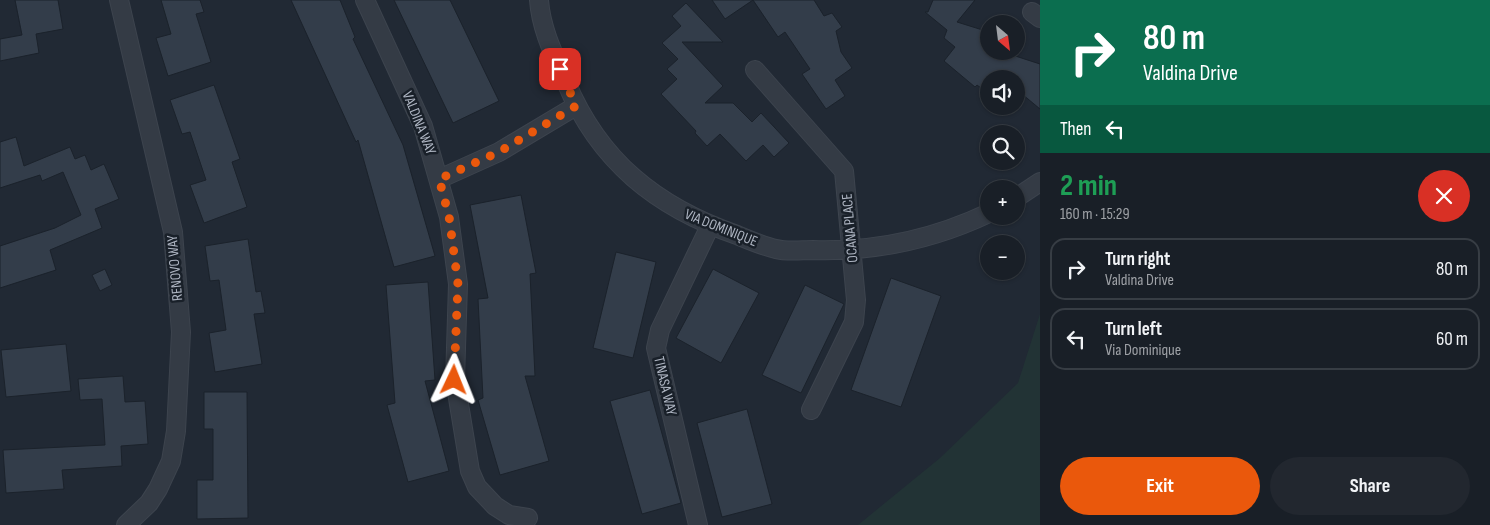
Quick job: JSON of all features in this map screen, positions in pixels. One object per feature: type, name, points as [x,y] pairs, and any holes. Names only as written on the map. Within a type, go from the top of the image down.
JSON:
[{"type":"street","name":"RENOVO WAY","points":[[120,0],[173,232],[181,332],[176,431],[171,461],[166,475],[149,503],[126,525]]},
{"type":"street","name":"VALDINA WAY","points":[[365,0],[423,126],[449,216],[458,284],[454,380],[470,471],[477,487],[495,506],[509,515],[528,518]]},
{"type":"street","name":"VIA DOMINIQUE","points":[[538,0],[544,32],[584,121],[628,175],[670,206],[710,226],[777,249],[852,251],[926,238],[980,217]]},
{"type":"street","name":"OCANA PLACE","points":[[755,70],[844,171],[856,300],[854,322],[811,410]]},
{"type":"street","points":[[439,179],[499,152],[576,106]]},
{"type":"street","points":[[1025,192],[1040,182]]},
{"type":"street","name":"TINASA WAY","points":[[698,525],[656,348],[660,330],[710,226]]},
{"type":"shaded area","points":[[1040,314],[1040,525],[858,525],[940,458],[1018,383]]},
{"type":"building","points":[[15,0],[58,0],[63,29],[36,34],[39,53],[0,61],[0,39],[22,35]]},
{"type":"building","points":[[161,0],[200,0],[204,12],[196,14],[211,62],[168,76],[156,38],[171,34]]},
{"type":"building","points":[[291,0],[340,0],[355,37],[353,39],[403,145],[435,256],[394,267],[358,140],[356,142]]},
{"type":"building","points":[[394,0],[450,0],[499,101],[453,123]]},
{"type":"building","points":[[712,0],[753,0],[725,19]]},
{"type":"building","points":[[753,0],[814,0],[824,16],[832,13],[842,27],[836,31],[841,52],[852,68],[835,80],[845,96],[826,109],[802,74],[810,69],[785,32],[778,37]]},
{"type":"building","points":[[933,0],[975,0],[957,22],[980,29],[980,60],[1025,59],[1040,64],[1040,109],[1025,96],[1025,70],[980,70],[980,87],[977,85],[975,87],[944,61],[955,47],[944,38],[947,30],[925,12],[928,12]]},
{"type":"building","points":[[686,3],[723,42],[682,42],[723,86],[705,103],[733,103],[752,122],[761,113],[789,143],[774,157],[763,145],[746,161],[720,134],[707,146],[695,133],[696,131],[661,94],[677,79],[667,69],[678,59],[662,43],[681,26],[672,16]]},
{"type":"building","points":[[214,85],[240,159],[232,162],[247,207],[204,223],[190,185],[206,180],[190,132],[182,134],[170,100]]},
{"type":"building","points":[[16,137],[24,166],[70,147],[75,159],[85,155],[91,170],[104,164],[119,199],[95,209],[102,228],[50,250],[56,270],[0,288],[0,246],[55,228],[81,215],[63,172],[42,181],[40,175],[0,188],[0,142]]},
{"type":"building","points":[[521,195],[536,273],[530,274],[535,376],[525,376],[549,461],[500,475],[478,400],[483,398],[478,299],[488,298],[470,205]]},
{"type":"building","points":[[248,239],[256,292],[261,291],[265,313],[254,314],[262,364],[215,372],[209,333],[226,330],[219,280],[210,281],[205,246]]},
{"type":"building","points":[[616,252],[656,262],[633,358],[593,348]]},
{"type":"building","points":[[105,269],[112,285],[100,291],[92,275]]},
{"type":"building","points":[[713,269],[759,293],[721,363],[676,338]]},
{"type":"building","points":[[891,278],[941,296],[901,407],[851,390]]},
{"type":"building","points":[[428,282],[435,380],[425,381],[449,471],[408,482],[387,405],[395,403],[386,285]]},
{"type":"building","points":[[805,285],[844,304],[801,393],[762,375]]},
{"type":"building","points":[[66,344],[71,391],[6,397],[1,350]]},
{"type":"building","points":[[123,376],[125,402],[145,401],[148,444],[121,446],[122,466],[62,470],[64,489],[6,493],[3,450],[105,445],[102,399],[80,400],[78,379]]},
{"type":"building","points":[[650,390],[681,503],[642,514],[610,401]]},
{"type":"building","points":[[204,392],[247,392],[248,518],[197,519],[197,480],[213,480],[213,429],[204,429]]},
{"type":"building","points":[[747,409],[772,504],[722,517],[697,423]]},
{"type":"route","points":[[454,380],[458,284],[449,216],[439,179],[499,152],[576,106],[560,69]]}]
